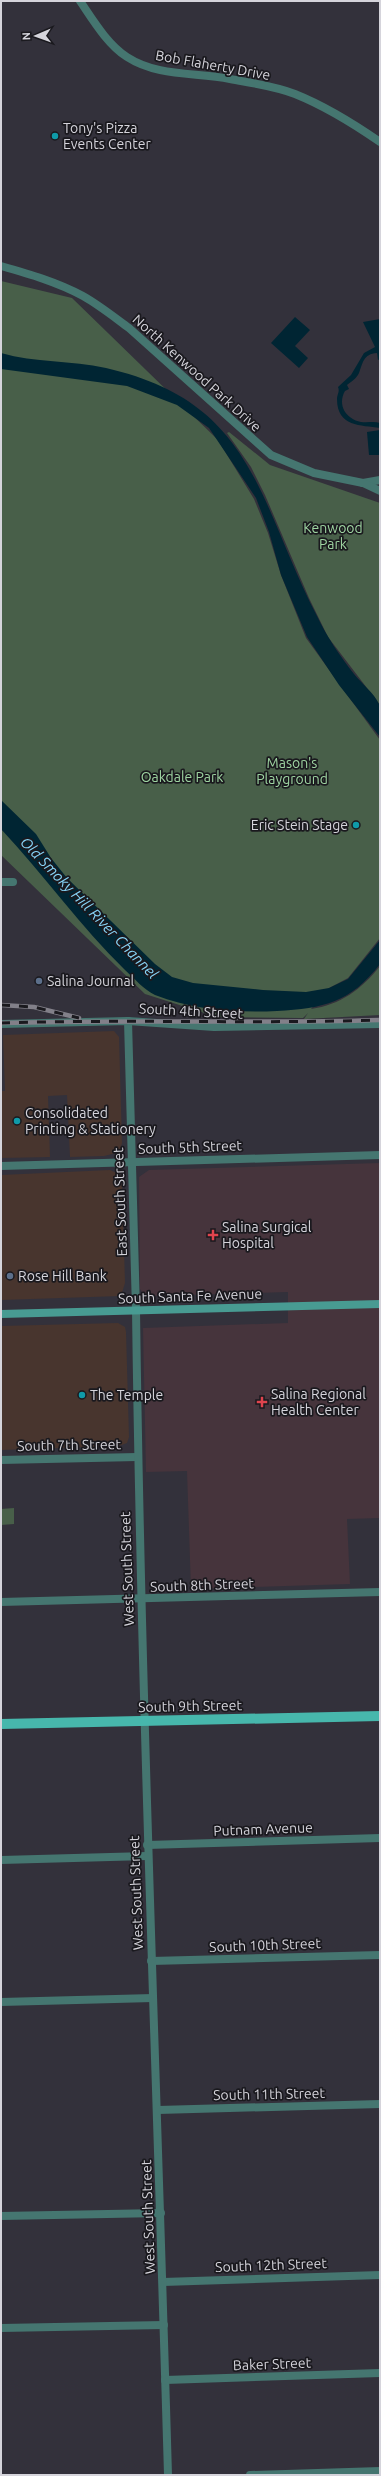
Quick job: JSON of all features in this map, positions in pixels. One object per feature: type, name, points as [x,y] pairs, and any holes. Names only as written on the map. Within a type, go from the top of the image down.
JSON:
[{"type":"main road","name":"South Santa Fe Avenue","points":[[1,1314],[380,1304]]},
{"type":"main road","name":"South 9th Street","points":[[1,1724],[380,1716]]},
{"type":"street","name":"Bob Flaherty Drive","points":[[80,1],[103,34],[126,56],[141,65],[165,72],[228,78],[294,94],[356,126],[380,142]]},
{"type":"street","name":"North Kenwood Park Drive","points":[[1,266],[54,282],[84,296],[129,328],[271,455],[314,473],[363,484],[380,491]]},
{"type":"street","points":[[363,484],[380,480]]},
{"type":"street","points":[[1,882],[13,882]]},
{"type":"street","name":"South 4th Street","points":[[1,1024],[128,1021],[214,1027],[380,1024]]},
{"type":"street","name":"East South Street","points":[[128,1021],[136,1310]]},
{"type":"street","name":"South 5th Street","points":[[1,1166],[380,1154]]},
{"type":"street","name":"West South Street","points":[[136,1310],[137,1457],[143,1721],[151,1961],[158,2110],[168,2475]]},
{"type":"street","name":"South 7th Street","points":[[1,1460],[137,1457]]},
{"type":"street","name":"South 8th Street","points":[[1,1602],[380,1592]]},
{"type":"street","name":"Putnam Avenue","points":[[147,1845],[380,1838]]},
{"type":"street","points":[[1,1860],[147,1856]]},
{"type":"street","name":"South 10th Street","points":[[151,1961],[380,1955]]},
{"type":"street","points":[[1,2002],[153,1998]]},
{"type":"street","name":"South 11th Street","points":[[158,2110],[380,2104]]},
{"type":"street","points":[[1,2216],[161,2213]]},
{"type":"street","name":"South 12th Street","points":[[163,2282],[380,2275]]},
{"type":"street","points":[[1,2328],[164,2325]]},
{"type":"street","name":"Baker Street","points":[[165,2380],[380,2373]]},
{"type":"street","points":[[250,2475],[380,2471]]},
{"type":"shaded area","points":[[114,1031],[119,1037],[122,1143],[120,1149],[116,1153],[104,1156],[70,1157],[67,1095],[48,1096],[50,1157],[1,1158],[1,1091],[5,1091],[3,1035]]},
{"type":"shaded area","name":"Salina Regional Health Center","points":[[380,1163],[380,1518],[347,1519],[350,1584],[191,1589],[187,1471],[146,1472],[143,1328],[288,1323],[288,1292],[150,1296],[143,1293],[140,1289],[139,1177],[149,1170]]},
{"type":"shaded area","points":[[110,1170],[121,1175],[122,1180],[125,1283],[121,1296],[1,1300],[1,1175]]},
{"type":"shaded area","points":[[118,1323],[125,1327],[126,1332],[129,1437],[127,1443],[119,1446],[1,1450],[1,1326]]},
{"type":"green space","name":"Oakdale Park","points":[[1,281],[72,298],[218,440],[254,499],[268,533],[281,575],[306,638],[380,740],[380,938],[348,978],[329,988],[311,1009],[331,1004],[350,995],[366,982],[380,966],[380,1015],[304,1019],[308,1013],[303,1018],[217,1017],[145,994],[1,855]]},
{"type":"green space","name":"Kenwood Park","points":[[229,432],[270,465],[380,503],[380,705],[328,637],[309,598],[265,495],[251,467],[227,433]]},
{"type":"green space","points":[[14,1508],[14,1524],[1,1525],[1,1509]]},
{"type":"water","points":[[295,317],[310,330],[295,346],[308,358],[299,368],[271,343]]},
{"type":"water","points":[[380,319],[380,359],[378,360],[377,353],[366,357],[358,375],[347,385],[349,389],[345,391],[342,401],[344,411],[351,418],[361,422],[380,423],[380,428],[358,425],[346,420],[341,415],[338,408],[337,399],[339,390],[338,387],[351,375],[364,353],[375,347],[363,322]]},
{"type":"water","points":[[1,353],[27,358],[93,365],[155,384],[193,405],[222,431],[245,461],[263,496],[297,573],[325,631],[357,678],[374,696],[379,704],[380,737],[339,685],[307,637],[281,575],[269,532],[256,498],[209,428],[177,405],[127,386],[1,369]]},
{"type":"water","points":[[380,430],[380,455],[369,455],[367,432]]},
{"type":"water","name":"Old Smoky Hill River Channel","points":[[1,800],[36,834],[51,858],[67,878],[155,964],[172,977],[193,983],[263,990],[306,992],[329,988],[348,979],[380,940],[380,964],[369,977],[347,995],[335,1001],[309,1008],[277,1011],[231,1011],[185,1004],[155,995],[139,984],[109,953],[1,829]]},
{"type":"railway","points":[[1,1005],[34,1007],[79,1018]]},
{"type":"railway","points":[[1,1023],[96,1021],[285,1022],[380,1020]]},
{"type":"place","name":"Tony's Pizza Events Center","points":[[55,136]]},
{"type":"place","name":"Eric Stein Stage","points":[[356,825]]},
{"type":"place","name":"Salina Journal","points":[[39,981]]},
{"type":"place","name":"Consolidated Printing & Stationery","points":[[17,1121]]},
{"type":"place","name":"Salina Surgical Hospital","points":[[213,1235]]},
{"type":"place","name":"Rose Hill Bank","points":[[10,1276]]},
{"type":"place","name":"The Temple","points":[[82,1395]]},
{"type":"place","name":"Salina Regional Health Center","points":[[262,1402]]},
{"type":"park label","name":"Mason's Playground","points":[[292,772]]}]
